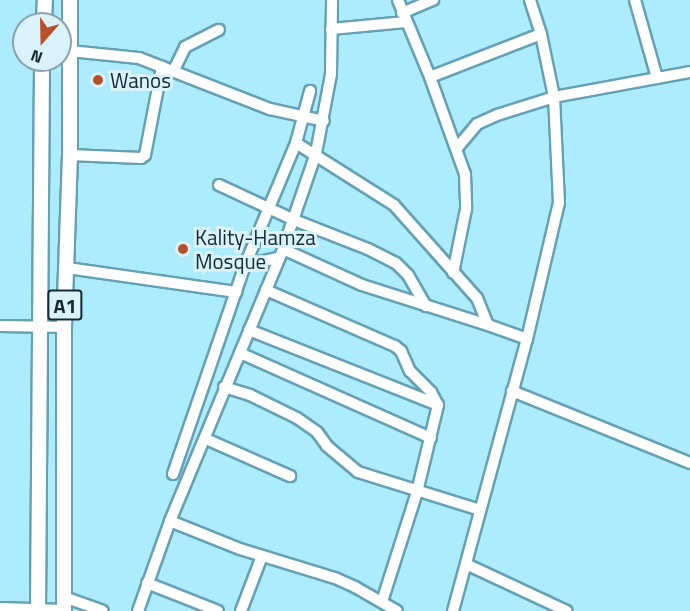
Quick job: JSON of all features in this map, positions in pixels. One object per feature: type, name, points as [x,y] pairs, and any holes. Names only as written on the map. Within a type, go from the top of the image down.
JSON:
[{"type":"main road","name":"A1","points":[[38,610],[38,327],[42,72]]},
{"type":"main road","name":"A1","points":[[64,606],[64,327],[70,155],[65,72]]},
{"type":"street","points":[[138,611],[170,521],[206,439],[224,387],[294,220],[316,153],[324,121],[330,74],[332,0]]},
{"type":"street","points":[[398,0],[430,77],[465,174],[466,209],[453,273]]},
{"type":"street","points":[[331,28],[404,18],[433,0]]},
{"type":"street","points":[[453,611],[527,339],[559,203],[554,97],[541,34],[530,0]]},
{"type":"street","points":[[635,0],[657,78]]},
{"type":"street","points":[[174,72],[185,47],[219,30]]},
{"type":"street","points":[[430,77],[541,34]]},
{"type":"street","points":[[72,51],[130,56],[215,85],[270,109],[324,121]]},
{"type":"street","points":[[70,155],[141,158],[145,154],[162,67]]},
{"type":"street","points":[[457,148],[477,124],[497,115],[554,97],[690,72]]},
{"type":"street","points":[[174,474],[245,265],[296,143],[310,91]]},
{"type":"street","points":[[296,143],[316,153],[347,178],[394,205],[477,298],[488,325]]},
{"type":"street","points":[[219,184],[294,220],[358,244],[396,263],[408,275],[426,306]]},
{"type":"street","points":[[245,265],[281,253],[362,285],[527,339]]},
{"type":"street","points":[[67,268],[236,292]]},
{"type":"street","points":[[266,290],[395,346],[401,351],[410,371],[431,392],[438,405],[417,492],[382,602]]},
{"type":"street","points":[[0,326],[64,327]]},
{"type":"street","points":[[249,330],[438,405]]},
{"type":"street","points":[[240,353],[431,438]]},
{"type":"street","points":[[224,387],[250,395],[297,418],[317,432],[327,446],[358,472],[480,510]]},
{"type":"street","points":[[512,391],[690,463]]},
{"type":"street","points":[[206,439],[290,476]]},
{"type":"street","points":[[170,521],[262,556],[335,578],[397,611]]},
{"type":"street","points":[[241,611],[262,556]]},
{"type":"street","points":[[466,564],[567,611]]},
{"type":"street","points":[[147,583],[218,611]]},
{"type":"street","points":[[0,608],[38,610],[64,606],[103,611]]},
{"type":"place","name":"Wanos","points":[[98,80]]},
{"type":"place","name":"Kality-Hamza Mosque","points":[[183,249]]}]
